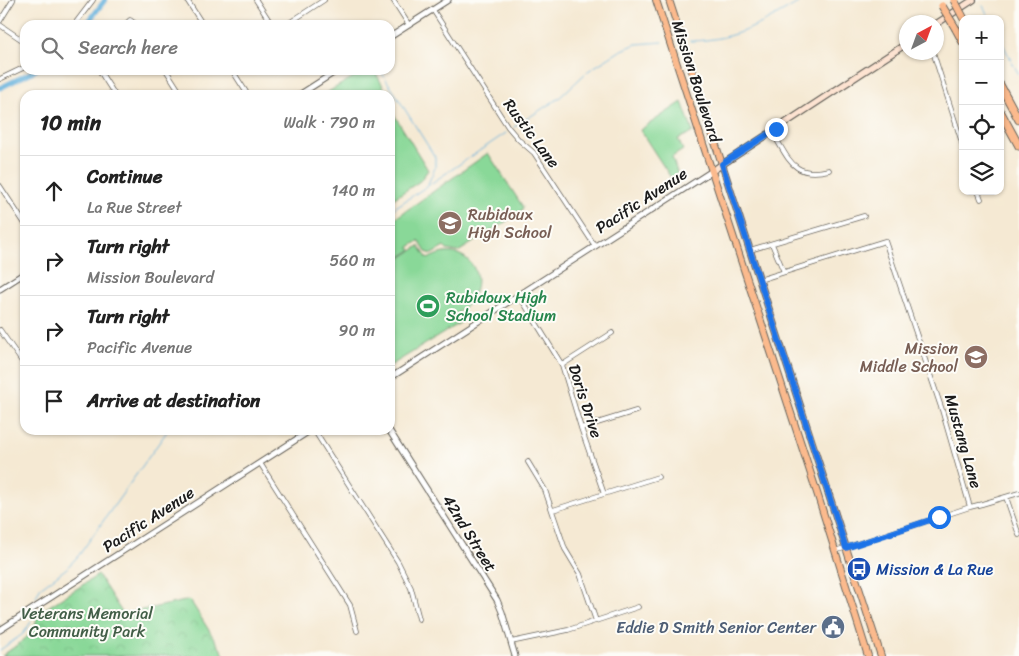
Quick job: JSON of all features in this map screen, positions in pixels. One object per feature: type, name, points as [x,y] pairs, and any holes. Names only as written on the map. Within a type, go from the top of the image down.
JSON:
[{"type":"highway","points":[[954,0],[962,15]]},
{"type":"highway","points":[[941,3],[959,35]]},
{"type":"highway","points":[[1004,92],[1019,120]]},
{"type":"highway","points":[[1004,118],[1019,146]]},
{"type":"main road","name":"Mission Boulevard","points":[[656,0],[868,656]]},
{"type":"main road","name":"Mission Boulevard","points":[[669,0],[882,656]]},
{"type":"main road","points":[[944,19],[973,0]]},
{"type":"main road","name":"Pacific Avenue","points":[[712,170],[899,49]]},
{"type":"street","points":[[0,21],[13,0]]},
{"type":"street","points":[[78,20],[93,0]]},
{"type":"street","points":[[187,0],[200,20]]},
{"type":"street","points":[[256,0],[269,20]]},
{"type":"street","points":[[294,20],[324,0]]},
{"type":"street","points":[[393,0],[409,25]]},
{"type":"street","points":[[395,34],[448,0]]},
{"type":"street","name":"Rustic Lane","points":[[433,10],[508,127],[534,153],[594,246]]},
{"type":"street","points":[[0,25],[20,39]]},
{"type":"street","points":[[936,60],[959,133]]},
{"type":"street","points":[[0,78],[20,69]]},
{"type":"street","points":[[102,75],[112,90]]},
{"type":"street","points":[[169,75],[179,90]]},
{"type":"street","points":[[235,75],[245,90]]},
{"type":"street","points":[[307,90],[330,75]]},
{"type":"street","points":[[772,132],[793,164],[802,171],[812,173],[829,170]]},
{"type":"street","name":"Pacific Avenue","points":[[395,375],[712,170]]},
{"type":"street","points":[[0,186],[20,216]]},
{"type":"street","points":[[979,195],[980,199]]},
{"type":"street","points":[[750,250],[864,216]]},
{"type":"street","name":"Mustang Lane","points":[[784,272],[885,241],[942,410],[970,507]]},
{"type":"street","points":[[759,280],[784,272],[772,244]]},
{"type":"street","points":[[0,289],[20,276]]},
{"type":"street","name":"Doris Drive","points":[[519,295],[562,365],[604,494]]},
{"type":"street","points":[[0,330],[20,359]]},
{"type":"street","points":[[562,365],[612,333]]},
{"type":"street","points":[[581,428],[636,411]]},
{"type":"street","name":"Pacific Avenue","points":[[0,630],[305,435]]},
{"type":"street","points":[[316,435],[398,562],[411,588],[419,619]]},
{"type":"street","name":"42nd Street","points":[[392,435],[498,600],[515,656]]},
{"type":"street","points":[[528,462],[545,490],[565,549],[580,574],[596,621]]},
{"type":"street","points":[[260,463],[350,605],[357,631]]},
{"type":"street","points":[[553,510],[658,477]]},
{"type":"street","points":[[835,551],[1019,493]]},
{"type":"street","points":[[1006,497],[1019,535]]},
{"type":"street","points":[[511,642],[553,634],[638,607]]},
{"type":"green space","points":[[357,75],[377,75],[385,90],[331,90]]},
{"type":"green space","points":[[682,102],[693,132],[678,139],[683,150],[672,157],[680,181],[675,184],[640,130]]},
{"type":"green space","points":[[395,116],[428,170],[420,181],[395,198]]},
{"type":"green space","points":[[488,153],[523,207],[521,212],[458,252],[447,250],[444,247],[432,254],[426,252],[419,241],[409,247],[411,250],[395,261],[395,218]]},
{"type":"green space","name":"Rubidoux High School Stadium","points":[[419,246],[428,259],[442,253],[455,253],[466,258],[473,266],[477,277],[476,289],[470,301],[458,312],[463,321],[395,363],[395,262]]},
{"type":"green space","name":"Veterans Memorial Community Park","points":[[98,575],[123,614],[190,600],[225,656],[2,656],[30,634],[34,628],[37,614]]},
{"type":"waterway","points":[[90,20],[105,0]]},
{"type":"waterway","points":[[690,41],[707,40],[736,34],[762,23],[803,0]]},
{"type":"waterway","points":[[983,6],[988,15]]},
{"type":"waterway","points":[[514,127],[559,98],[588,71],[620,51],[636,44],[663,42]]},
{"type":"waterway","points":[[1004,47],[1019,75]]},
{"type":"waterway","points":[[0,88],[26,75]]},
{"type":"waterway","points":[[383,75],[393,90]]},
{"type":"waterway","points":[[395,94],[435,157],[435,168],[428,184]]},
{"type":"waterway","points":[[395,208],[506,133]]},
{"type":"waterway","points":[[36,597],[40,588],[67,568],[79,555],[164,435]]},
{"type":"waterway","points":[[0,650],[23,634],[31,622]]},
{"type":"place","name":"Rubidoux High School","points":[[450,223]]},
{"type":"place","name":"Rubidoux High School Stadium","points":[[428,306]]},
{"type":"place","name":"Mission Middle School","points":[[976,357]]},
{"type":"place","name":"Mission & La Rue","points":[[859,569]]},
{"type":"place","name":"Eddie D Smith Senior Center","points":[[833,627]]},
{"type":"route","points":[[776,129],[722,164],[846,548],[939,517]]}]
